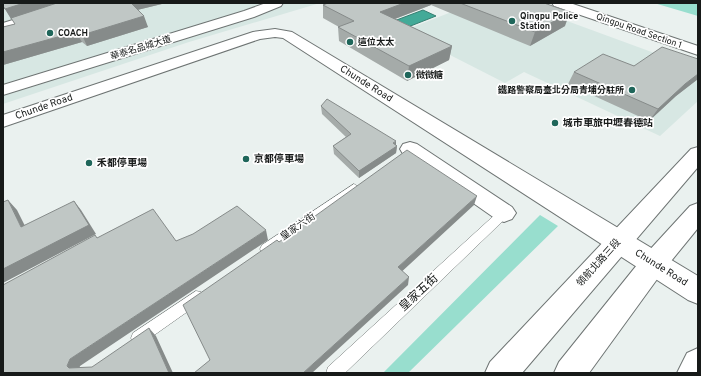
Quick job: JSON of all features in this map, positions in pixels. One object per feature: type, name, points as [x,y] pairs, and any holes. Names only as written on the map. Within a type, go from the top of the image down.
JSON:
[{"type":"street","points":[[3,24],[74,3]]},
{"type":"street","points":[[3,28],[58,9],[85,3]]},
{"type":"street","name":"華泰名品城大道","points":[[3,80],[255,3]]},
{"type":"street","name":"華泰名品城大道","points":[[3,90],[248,14],[277,3]]},
{"type":"street","name":"Qingpu Road Section 1","points":[[558,3],[698,50]]},
{"type":"street","name":"Chunde Road","points":[[3,121],[258,35],[275,33],[288,35],[698,290]]},
{"type":"street","points":[[404,153],[504,213]]},
{"type":"street","name":"領航北路三段","points":[[501,373],[619,240],[698,154]]},
{"type":"street","points":[[570,373],[654,264],[698,212]]},
{"type":"street","points":[[693,373],[698,364]]},
{"type":"lane","name":"皇家六街","points":[[255,256],[365,180]]},
{"type":"lane","name":"皇家五街","points":[[334,373],[504,213]]},
{"type":"lane","points":[[126,346],[210,288]]},
{"type":"shaded area","points":[[3,3],[320,3],[189,42],[3,104]]},
{"type":"shaded area","points":[[518,3],[698,69],[698,101],[660,136],[524,72],[505,83],[403,31],[459,9]]},
{"type":"shaded area","points":[[654,3],[698,3],[698,16]]},
{"type":"shaded area","points":[[423,10],[436,16],[408,27],[394,21]]},
{"type":"shaded area","points":[[540,215],[558,226],[408,373],[383,373]]},
{"type":"building","points":[[3,3],[24,3],[5,9]]},
{"type":"building","points":[[57,3],[131,3],[144,16],[82,35],[76,32],[3,52],[3,27],[15,24],[11,18]]},
{"type":"building","points":[[328,3],[404,3],[380,12],[452,46],[409,66],[338,27],[354,21],[323,5]]},
{"type":"building","points":[[460,3],[544,3],[570,12],[535,32]]},
{"type":"building","name":"鐵路警察局臺北分局青埔分駐所","points":[[662,47],[698,59],[698,74],[658,109],[574,72],[603,54],[634,66]]},
{"type":"building","points":[[327,99],[396,141],[393,143],[397,146],[359,171],[333,146],[351,134],[321,106]]},
{"type":"building","points":[[407,150],[477,196],[398,267],[409,277],[303,373],[194,373],[210,360],[183,305],[277,240],[279,242]]},
{"type":"building","points":[[8,200],[21,227],[74,201],[89,225],[3,269],[3,202]]},
{"type":"building","points":[[237,206],[266,230],[70,359],[67,366],[69,368],[92,367],[149,328],[169,373],[3,373],[3,285],[95,235],[97,238],[153,209],[176,241],[193,234]]},
{"type":"place","name":"Qingpu Police Station","points":[[512,21]]},
{"type":"place","name":"COACH","points":[[50,33]]},
{"type":"place","name":"這位太太","points":[[350,42]]},
{"type":"place","name":"微微糖","points":[[408,75]]},
{"type":"place","name":"鐵路警察局臺北分局青埔分駐所","points":[[632,90]]},
{"type":"place","name":"城市車旅中壢春德站","points":[[555,123]]},
{"type":"place","name":"京都停車場","points":[[246,159]]},
{"type":"place","name":"禾都停車場","points":[[89,163]]}]
